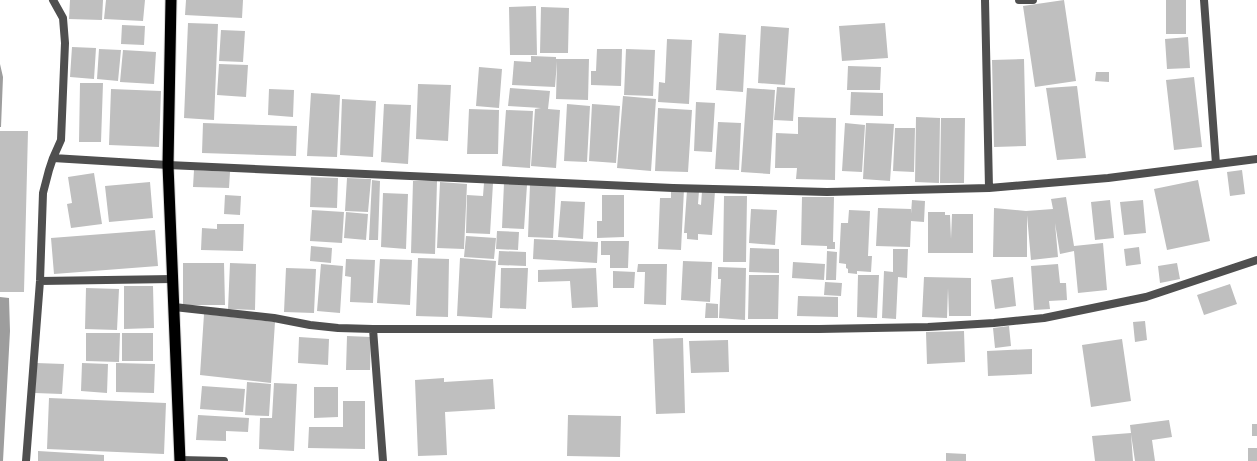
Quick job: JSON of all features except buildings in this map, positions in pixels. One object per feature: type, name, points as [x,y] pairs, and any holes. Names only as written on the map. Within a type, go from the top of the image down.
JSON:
[{"type":"highway","points":[[171,0],[168,165],[180,460]]},
{"type":"street","points":[[26,461],[40,281],[43,193],[48,170],[61,140],[65,43],[63,18],[53,0]]},
{"type":"street","points":[[985,0],[989,188]]},
{"type":"street","points":[[1019,0],[1033,0]]},
{"type":"street","points":[[1204,0],[1216,164]]},
{"type":"street","points":[[54,158],[168,165],[673,188],[827,192],[989,188],[1108,178],[1257,159]]},
{"type":"street","points":[[174,307],[274,318],[310,325],[372,329],[819,329],[928,327],[1044,318],[1146,297],[1257,260]]},
{"type":"street","points":[[40,281],[173,279]]},
{"type":"street","points":[[372,329],[383,461]]},
{"type":"street","points":[[180,460],[224,461]]},
{"type":"shaded area","points":[[0,64],[3,77],[1,127],[0,127]]},
{"type":"shaded area","points":[[0,297],[9,298],[10,331],[3,461],[0,461]]}]
